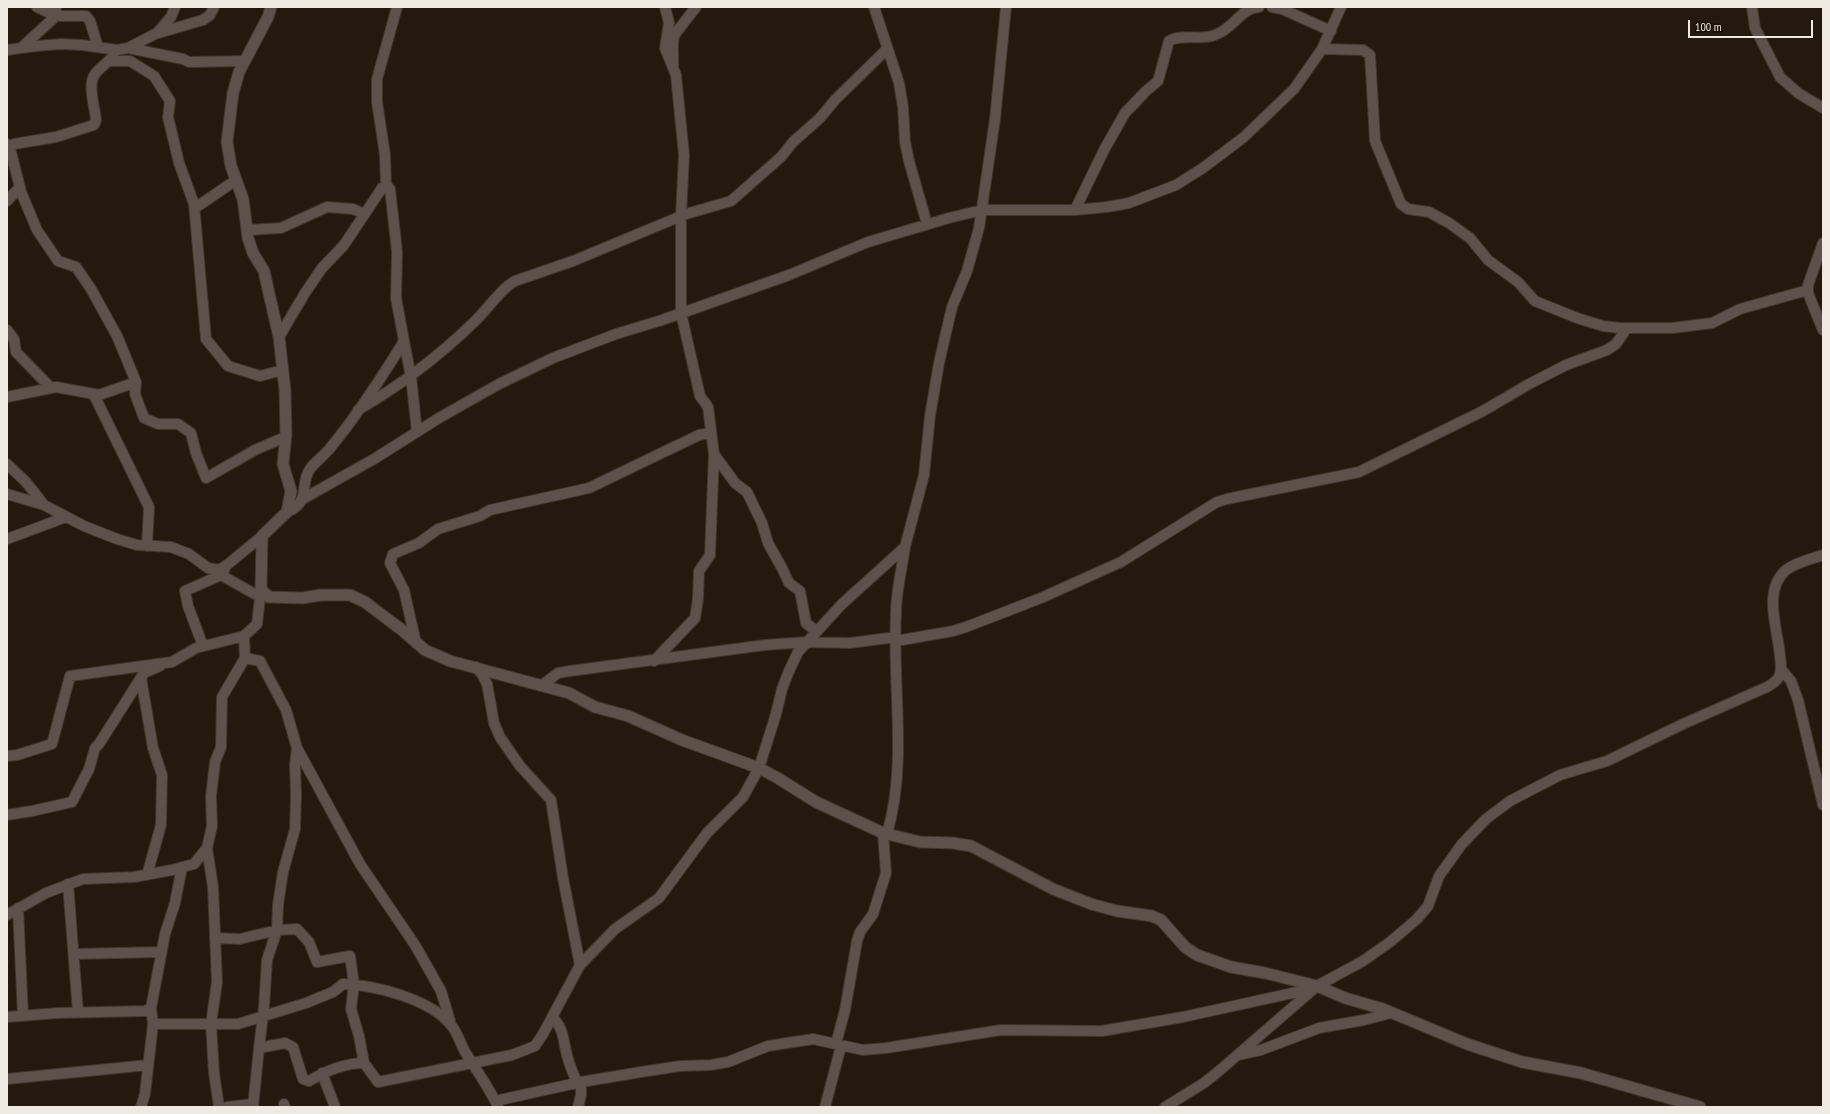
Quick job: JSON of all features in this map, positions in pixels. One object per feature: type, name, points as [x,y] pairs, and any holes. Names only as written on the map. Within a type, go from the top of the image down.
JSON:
[{"type":"street","points":[[37,7],[86,16],[90,21],[98,47]]},
{"type":"street","points":[[155,34],[171,17],[175,7]]},
{"type":"street","points":[[7,50],[61,44],[117,50],[128,48],[155,34],[203,20],[210,16],[214,7]]},
{"type":"street","points":[[271,7],[268,17],[239,72],[233,93],[227,142],[232,166],[243,199],[247,230],[253,253],[264,271],[279,338],[285,390],[285,437],[283,464],[291,491],[287,512]]},
{"type":"street","points":[[397,7],[377,79],[377,102],[385,155],[386,186],[390,188],[397,252],[396,298],[411,377],[418,432]]},
{"type":"street","points":[[665,7],[671,34]]},
{"type":"street","points":[[654,661],[695,618],[698,599],[698,571],[710,555],[714,454],[708,407],[700,396],[681,313],[681,216],[684,155],[676,75],[665,48],[671,34],[696,7]]},
{"type":"street","points":[[874,7],[901,94],[908,161],[927,224]]},
{"type":"street","points":[[825,1107],[845,1010],[857,941],[860,932],[873,914],[886,873],[885,833],[896,792],[898,738],[896,612],[905,547],[924,475],[939,363],[952,307],[980,228],[995,118],[1006,7]]},
{"type":"street","points":[[1075,210],[1124,113],[1158,81],[1169,41],[1175,38],[1204,38],[1218,34],[1228,29],[1245,10],[1259,7]]},
{"type":"street","points":[[1272,7],[1282,9],[1331,31]]},
{"type":"street","points":[[301,500],[499,384],[553,358],[616,334],[789,276],[868,242],[927,224],[982,210],[1075,210],[1107,207],[1129,203],[1176,185],[1203,168],[1244,137],[1294,89],[1322,49],[1341,7]]},
{"type":"street","points":[[1752,7],[1755,28],[1780,77],[1798,93],[1823,108]]},
{"type":"street","points":[[21,48],[56,11]]},
{"type":"street","points":[[128,48],[183,59],[189,62],[245,62]]},
{"type":"street","points":[[358,410],[394,389],[432,361],[473,324],[507,285],[572,261],[681,216],[725,203],[736,197],[781,157],[793,142],[820,118],[835,100],[887,48]]},
{"type":"street","points":[[1322,49],[1363,50],[1370,55],[1374,141],[1401,204],[1408,209],[1429,212],[1449,223],[1470,238],[1488,260],[1518,282],[1535,301],[1577,318],[1603,326],[1627,328],[1672,328],[1712,323],[1740,309],[1808,290]]},
{"type":"street","points":[[117,50],[93,78],[92,85],[96,120],[94,125],[56,137],[9,146],[20,187],[36,230],[58,261],[76,267],[84,277],[117,336],[136,382],[135,394],[144,418],[158,424],[178,424],[191,433],[196,454],[206,478],[255,450],[285,437]]},
{"type":"street","points":[[109,61],[130,61],[154,76],[170,101],[168,117],[177,155],[195,208],[206,339],[228,366],[260,376],[283,370]]},
{"type":"street","points":[[195,208],[236,180]]},
{"type":"street","points":[[279,338],[305,293],[322,268],[344,245],[382,188],[386,186]]},
{"type":"street","points":[[7,201],[20,187]]},
{"type":"street","points":[[247,230],[281,228],[327,207],[353,210],[365,214]]},
{"type":"street","points":[[1823,244],[1812,273],[1808,290],[1823,330]]},
{"type":"street","points":[[541,686],[558,673],[765,645],[896,639],[953,631],[966,627],[1080,581],[1121,562],[1204,510],[1227,498],[1359,472],[1483,411],[1566,365],[1606,350],[1616,344],[1627,328]]},
{"type":"street","points":[[7,330],[14,339],[16,352],[51,388]]},
{"type":"street","points":[[7,494],[44,505],[66,517],[117,539],[137,545],[171,547],[189,554],[208,568],[219,570],[262,536],[287,512],[296,509],[301,500],[309,470],[331,447],[358,410],[404,341]]},
{"type":"street","points":[[7,397],[51,388],[68,389],[99,395],[136,382]]},
{"type":"street","points":[[94,395],[149,506],[148,546]]},
{"type":"street","points":[[416,643],[404,590],[390,563],[393,554],[419,543],[438,529],[480,516],[490,510],[589,488],[699,435],[711,433]]},
{"type":"street","points":[[714,454],[735,482],[747,492],[762,524],[768,543],[789,583],[800,591],[806,623],[816,631]]},
{"type":"street","points":[[7,464],[26,482],[44,505]]},
{"type":"street","points":[[7,539],[66,517]]},
{"type":"street","points":[[7,815],[72,802],[89,769],[95,748],[100,744],[144,673],[172,662],[196,648],[244,636],[257,624],[262,596],[262,536]]},
{"type":"street","points":[[215,938],[240,939],[278,930],[297,928],[309,942],[317,962],[350,956],[354,984],[351,1009],[359,1036],[364,1063],[378,1082],[512,1055],[535,1046],[543,1034],[580,964],[615,929],[659,898],[707,833],[743,797],[759,768],[789,671],[798,652],[842,604],[905,547]]},
{"type":"street","points":[[1165,1107],[1204,1083],[1315,987],[1363,961],[1390,942],[1417,919],[1428,906],[1439,876],[1462,844],[1486,819],[1510,801],[1560,775],[1607,761],[1689,721],[1767,687],[1776,681],[1781,669],[1773,606],[1775,588],[1780,577],[1786,570],[1796,564],[1823,555]]},
{"type":"street","points":[[203,646],[188,606],[185,591],[221,575],[227,565]]},
{"type":"street","points":[[221,575],[262,596],[297,598],[321,595],[350,595],[378,612],[426,650],[450,661],[569,693],[595,707],[628,716],[682,740],[759,768],[816,802],[885,833],[920,842],[953,843],[972,846],[1053,889],[1091,904],[1117,912],[1144,914],[1157,918],[1161,920],[1185,947],[1197,955],[1212,961],[1231,967],[1265,973],[1315,987],[1391,1013],[1466,1044],[1522,1062],[1581,1072],[1700,1107]]},
{"type":"street","points":[[219,1107],[214,1072],[211,1024],[217,982],[213,886],[208,848],[212,826],[211,796],[214,769],[221,747],[222,697],[245,658],[244,636]]},
{"type":"street","points":[[245,658],[260,661],[286,710],[297,748],[360,864],[415,946],[441,991],[451,1024],[472,1063],[497,1104],[579,1083],[680,1066],[711,1065],[728,1062],[768,1046],[813,1039],[863,1050],[886,1048],[1001,1030],[1088,1032],[1117,1030],[1276,998],[1315,987]]},
{"type":"street","points":[[7,756],[17,755],[52,744],[70,676],[172,662]]},
{"type":"street","points":[[476,667],[482,674],[487,684],[494,723],[500,737],[520,766],[551,800],[563,878],[580,964]]},
{"type":"street","points":[[1781,669],[1791,681],[1798,700],[1823,805]]},
{"type":"street","points":[[141,678],[154,748],[162,775],[161,825],[146,874]]},
{"type":"street","points":[[227,1107],[253,1105],[264,1016],[267,960],[278,930],[278,905],[283,872],[294,828],[297,748]]},
{"type":"street","points":[[7,914],[46,893],[68,884],[96,878],[134,877],[194,864],[208,848]]},
{"type":"street","points":[[141,1107],[145,1094],[153,1024],[151,1008],[161,952],[175,903],[182,867]]},
{"type":"street","points":[[68,884],[78,1012]]},
{"type":"street","points":[[18,908],[24,1016]]},
{"type":"street","points":[[74,954],[161,952]]},
{"type":"street","points":[[153,1024],[238,1024],[306,1003],[333,992],[343,984],[354,984],[366,985],[418,1001],[439,1012],[451,1024]]},
{"type":"street","points":[[7,1017],[78,1012],[145,1011],[151,1008]]},
{"type":"street","points":[[1236,1056],[1261,1050],[1319,1028],[1364,1020],[1391,1013]]},
{"type":"street","points":[[552,1017],[562,1030],[566,1051],[579,1083],[581,1095],[578,1107]]},
{"type":"street","points":[[259,1048],[285,1044],[293,1047],[303,1079],[309,1081],[322,1073],[351,1063],[364,1063]]},
{"type":"street","points":[[7,1079],[148,1065]]},
{"type":"street","points":[[322,1073],[335,1107]]}]
